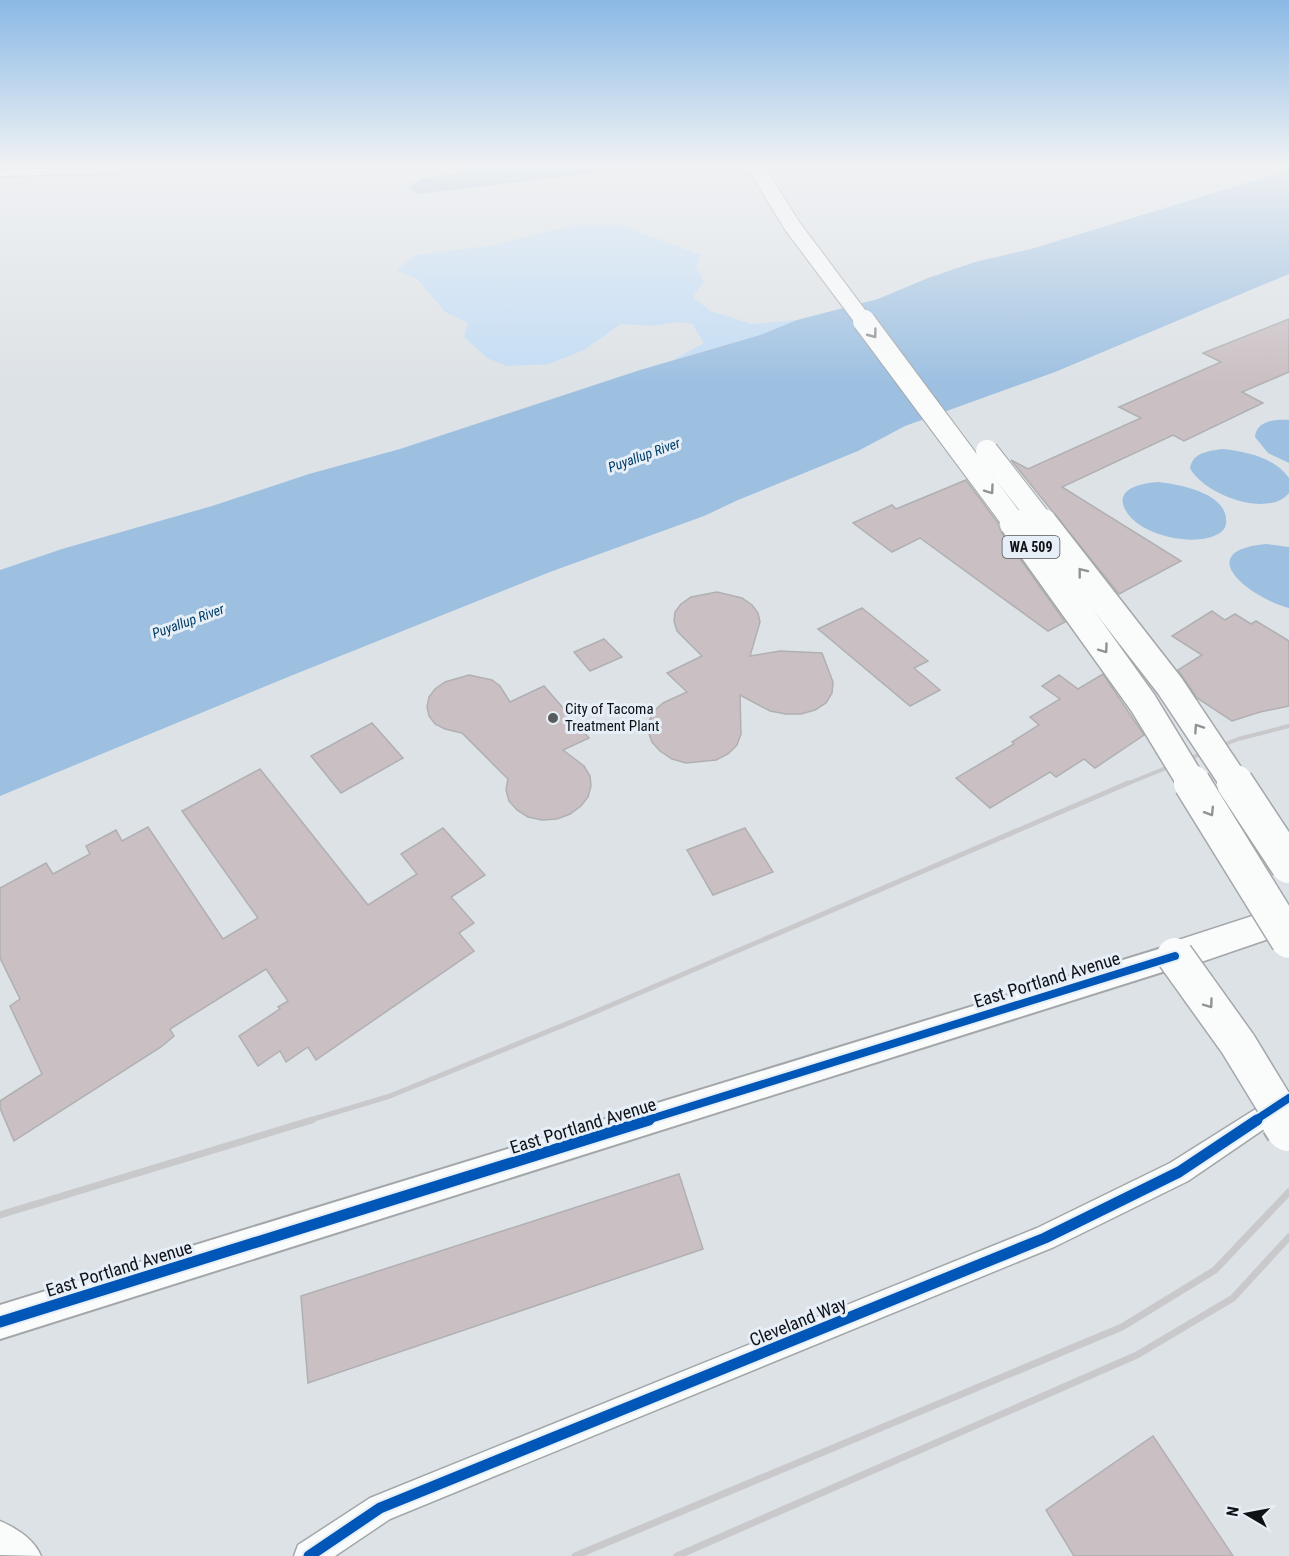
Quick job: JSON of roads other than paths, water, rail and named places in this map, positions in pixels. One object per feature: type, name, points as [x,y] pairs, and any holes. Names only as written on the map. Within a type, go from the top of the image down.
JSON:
[{"type":"highway","name":"WA 509","points":[[802,239],[995,496],[1143,703],[1289,940]]},
{"type":"highway","name":"WA 509","points":[[822,239],[1170,686],[1289,865]]},
{"type":"highway","points":[[1161,960],[1238,1044],[1289,1128]]},
{"type":"main road","name":"East Portland Avenue","points":[[1161,960],[1289,918]]},
{"type":"street","name":"East Portland Avenue","points":[[0,1322],[1161,960]]},
{"type":"street","name":"Cleveland Way","points":[[309,1556],[380,1508],[1045,1238],[1179,1172],[1289,1098]]},
{"type":"street","points":[[0,1536],[26,1556]]},
{"type":"water","name":"Puyallup River","points":[[1065,239],[1289,239],[1289,274],[1055,372],[905,426],[858,451],[704,516],[550,572],[0,796],[0,570],[309,474],[400,449],[640,370],[760,335],[797,320],[878,299],[928,278],[975,262]]},
{"type":"water","points":[[1289,420],[1289,463],[1268,453],[1255,437],[1259,427],[1267,422]]},
{"type":"water","points":[[1223,449],[1250,454],[1276,465],[1289,478],[1289,493],[1279,500],[1266,504],[1252,503],[1236,500],[1208,487],[1190,468],[1198,455]]},
{"type":"water","points":[[1158,482],[1200,491],[1210,496],[1224,510],[1226,522],[1223,530],[1208,538],[1195,540],[1166,536],[1140,525],[1130,517],[1124,507],[1124,495],[1133,487]]},
{"type":"water","points":[[1266,544],[1289,547],[1289,608],[1258,595],[1234,575],[1230,565],[1232,556],[1244,548]]},
{"type":"railway","points":[[1124,785],[1238,739],[1289,726]]},
{"type":"railway","points":[[307,1121],[390,1096],[581,1018],[1128,783]]},
{"type":"railway","points":[[0,1215],[312,1120]]},
{"type":"railway","points":[[575,1556],[1122,1327],[1215,1270],[1289,1192]]},
{"type":"railway","points":[[677,1556],[1137,1355],[1233,1298],[1289,1237]]},
{"type":"place","name":"City of Tacoma Treatment Plant","points":[[553,718]]}]
